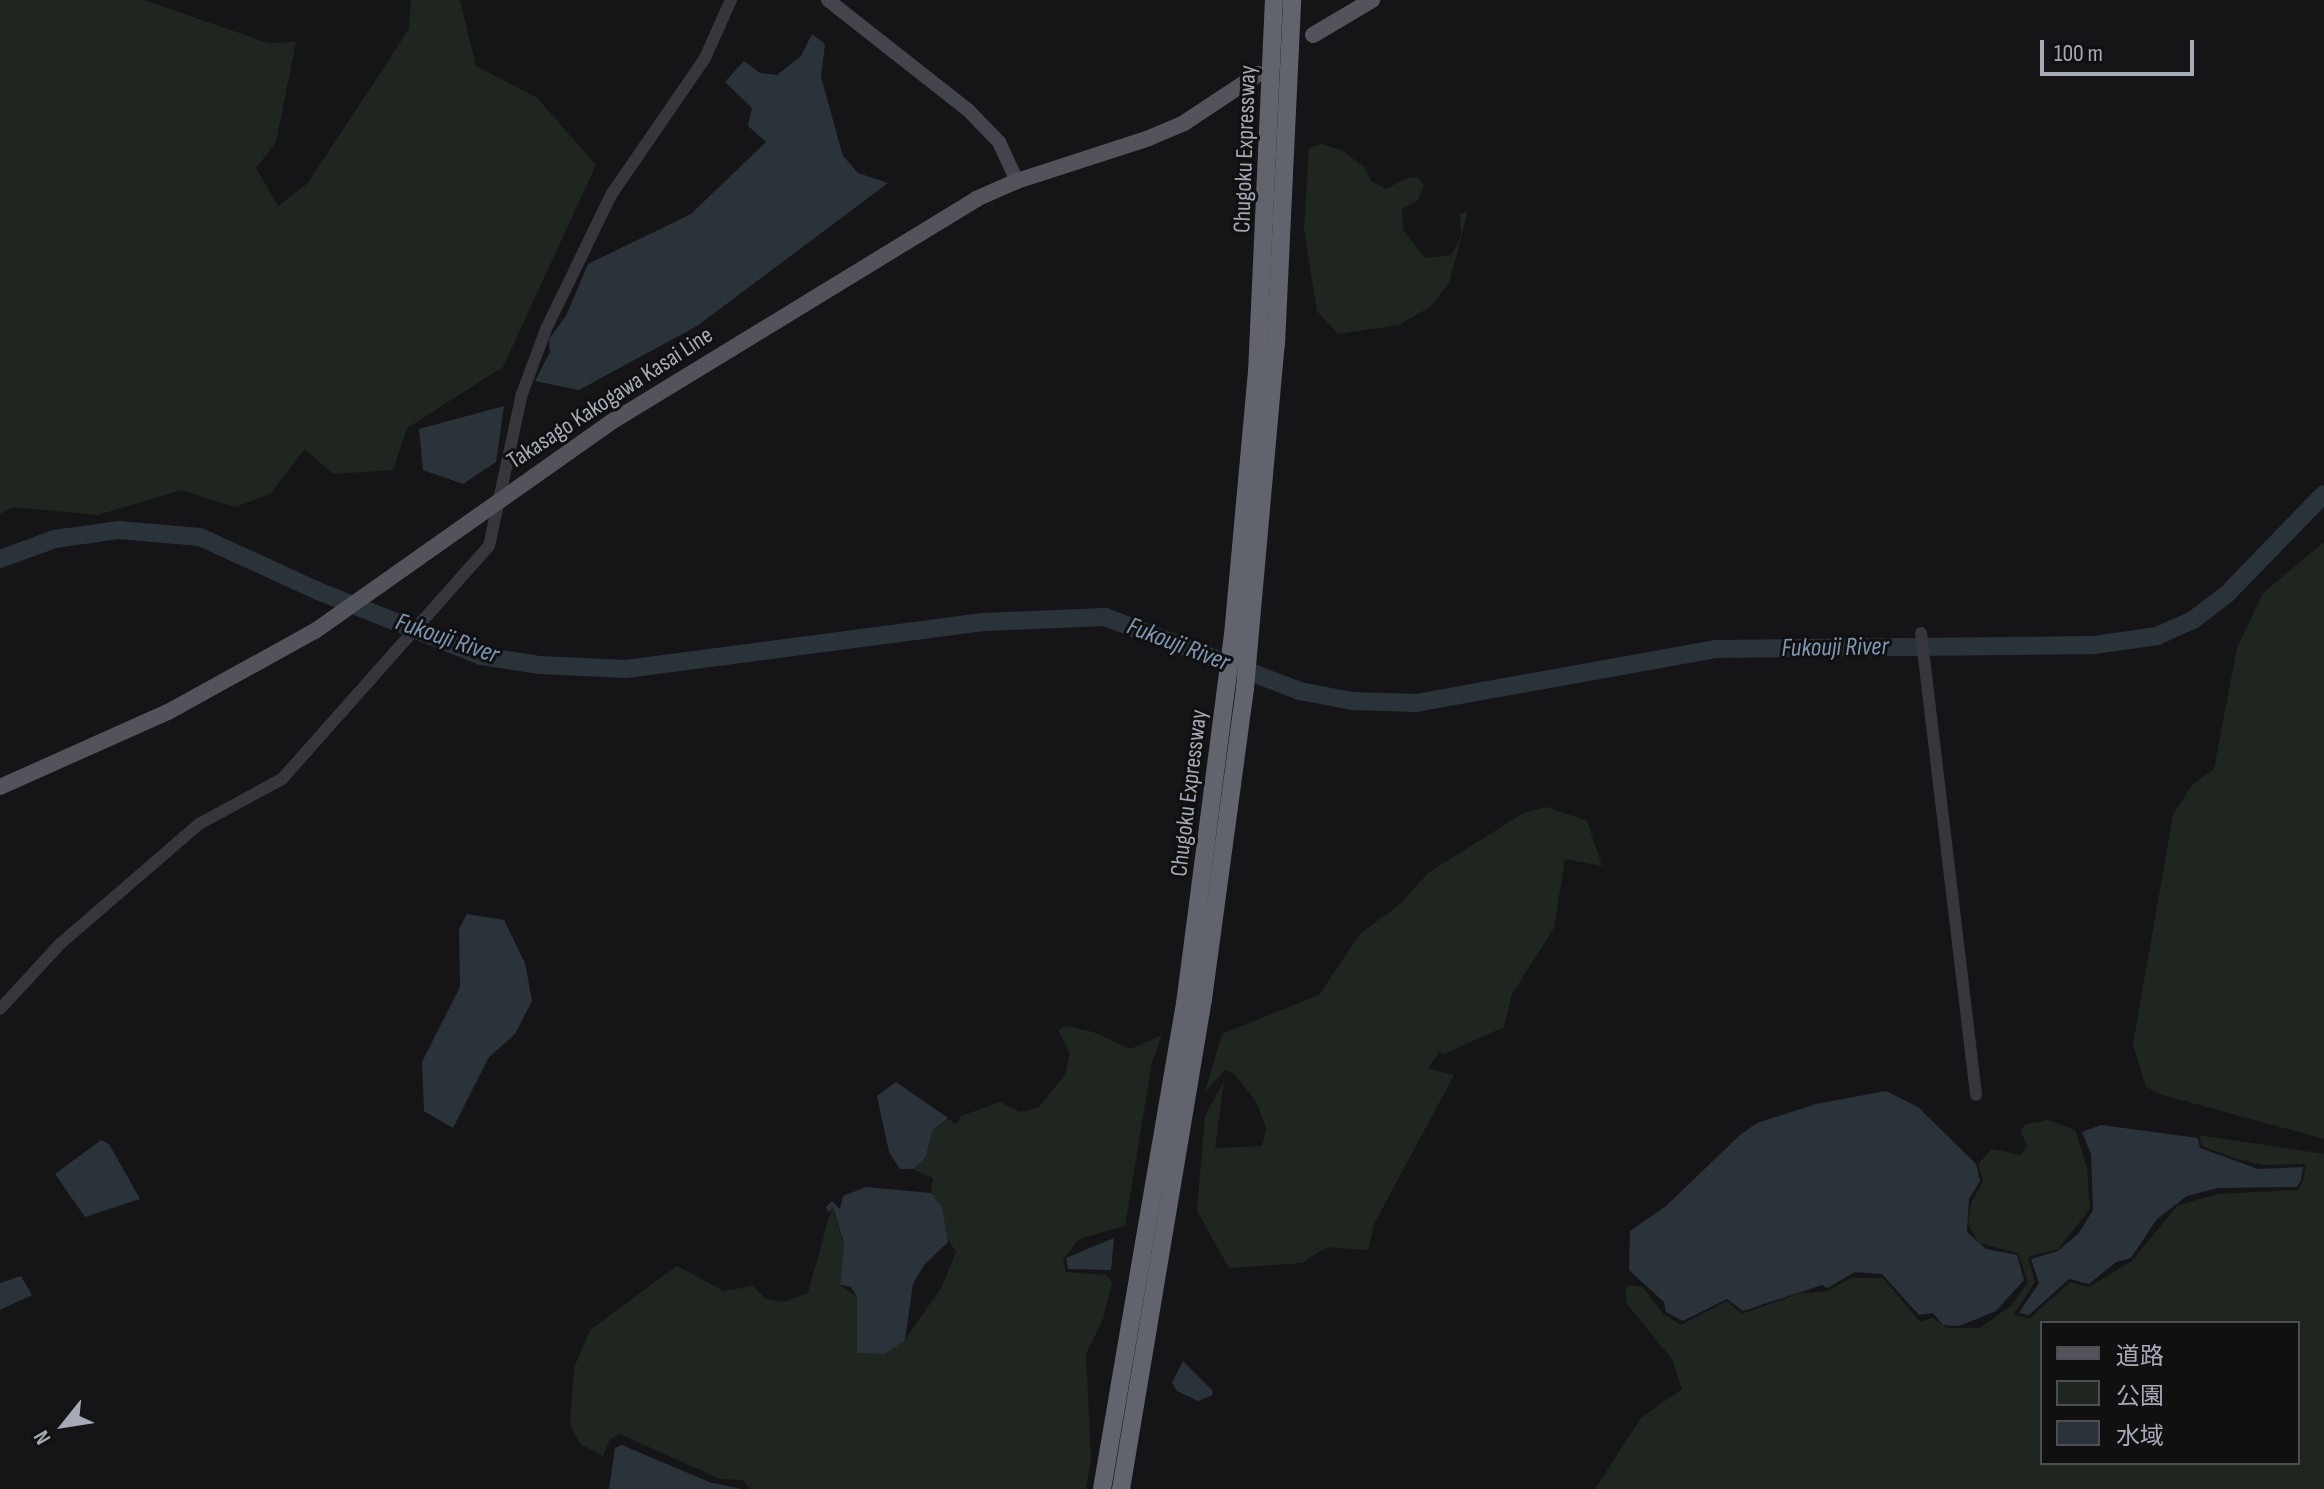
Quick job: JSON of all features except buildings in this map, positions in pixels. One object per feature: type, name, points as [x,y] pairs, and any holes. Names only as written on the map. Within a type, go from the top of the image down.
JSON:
[{"type":"highway","name":"Chugoku Expressway","points":[[1241,638],[1274,0]]},
{"type":"highway","name":"Chugoku Expressway","points":[[1121,1489],[1203,999],[1276,344],[1292,0]]},
{"type":"highway","name":"Chugoku Expressway","points":[[1102,1489],[1236,685]]},
{"type":"main road","points":[[828,0],[968,110],[999,142],[1017,181]]},
{"type":"main road","points":[[1313,35],[1372,0]]},
{"type":"main road","name":"Takasago Kakogawa Kasai Line","points":[[0,787],[236,678],[346,610],[498,501],[697,368],[976,199],[1017,181],[1149,138],[1184,123],[1258,74]]},
{"type":"street","points":[[0,1009],[60,944],[199,824],[282,779],[489,546],[496,533],[498,501],[522,394],[588,238],[705,58],[731,0]]},
{"type":"street","points":[[1921,633],[1976,1095]]},
{"type":"green space","points":[[0,0],[144,0],[268,43],[296,42],[276,142],[256,168],[278,206],[308,183],[409,29],[411,0],[460,0],[476,66],[537,98],[596,165],[503,367],[407,428],[393,470],[333,474],[305,449],[270,494],[235,507],[181,490],[98,515],[12,507],[0,514]]},
{"type":"green space","points":[[1322,144],[1343,151],[1364,167],[1371,181],[1386,189],[1405,179],[1417,177],[1424,185],[1418,200],[1402,209],[1403,230],[1425,258],[1452,255],[1461,235],[1460,214],[1468,211],[1449,283],[1430,307],[1399,325],[1338,334],[1317,311],[1304,229],[1309,148]]},
{"type":"green space","points":[[2324,542],[2324,1139],[2163,1095],[2146,1087],[2133,1044],[2173,815],[2192,785],[2214,769],[2237,648],[2263,593]]},
{"type":"green space","points":[[1547,807],[1587,821],[1602,866],[1565,859],[1554,928],[1512,994],[1504,1027],[1444,1054],[1439,1052],[1428,1069],[1454,1075],[1374,1224],[1368,1250],[1327,1247],[1302,1263],[1229,1268],[1197,1211],[1205,1116],[1224,1081],[1215,1148],[1262,1146],[1266,1128],[1256,1101],[1233,1073],[1225,1070],[1205,1092],[1222,1034],[1319,995],[1360,934],[1399,905],[1428,873],[1525,812]]},
{"type":"green space","points":[[1066,1026],[1093,1032],[1130,1049],[1162,1035],[1152,1062],[1125,1226],[1079,1239],[1063,1260],[1066,1272],[1107,1275],[1112,1283],[1103,1319],[1086,1354],[1091,1459],[1086,1489],[750,1489],[743,1480],[720,1479],[620,1434],[610,1439],[603,1456],[580,1444],[570,1425],[574,1368],[590,1330],[677,1266],[724,1291],[753,1286],[766,1299],[784,1302],[808,1293],[832,1206],[844,1244],[840,1285],[857,1297],[857,1353],[885,1354],[905,1340],[941,1288],[956,1252],[945,1234],[942,1207],[931,1193],[933,1178],[914,1170],[926,1157],[932,1131],[948,1119],[957,1124],[961,1116],[1000,1102],[1020,1112],[1038,1108],[1065,1075],[1070,1053],[1058,1030]]},
{"type":"green space","points":[[2048,1120],[2075,1130],[2087,1168],[2090,1209],[2058,1249],[2028,1257],[2035,1282],[2014,1314],[2029,1319],[2070,1282],[2089,1287],[2132,1261],[2177,1206],[2217,1194],[2298,1190],[2303,1181],[2306,1164],[2262,1165],[2235,1158],[2202,1146],[2199,1135],[2324,1154],[2324,1489],[1595,1489],[1641,1418],[1682,1389],[1672,1359],[1627,1304],[1625,1290],[1630,1285],[1643,1287],[1663,1314],[1681,1325],[1727,1301],[1742,1314],[1797,1294],[1828,1291],[1851,1278],[1883,1278],[1920,1322],[1933,1318],[1947,1328],[1980,1328],[2012,1305],[2028,1282],[2018,1253],[1979,1243],[1968,1224],[1971,1203],[1983,1182],[1978,1164],[1992,1149],[2021,1155],[2027,1146],[2020,1130],[2026,1124]]},
{"type":"water","points":[[812,34],[825,44],[821,77],[843,156],[858,173],[888,183],[697,326],[579,390],[535,381],[550,352],[549,339],[566,316],[588,264],[691,214],[766,142],[748,126],[752,108],[725,82],[744,61],[760,73],[777,75],[801,56]]},
{"type":"water","points":[[504,406],[496,462],[463,484],[423,470],[419,429]]},
{"type":"water","points":[[467,914],[504,920],[525,963],[532,1001],[515,1034],[489,1057],[453,1128],[424,1111],[422,1062],[460,987],[459,929]]},
{"type":"water","points":[[896,1082],[948,1118],[932,1131],[926,1157],[914,1169],[900,1169],[889,1152],[877,1096]]},
{"type":"water","points":[[1886,1091],[1918,1107],[1976,1164],[1980,1181],[1969,1199],[1967,1232],[1986,1249],[2017,1255],[2024,1280],[1996,1311],[1959,1326],[1943,1325],[1933,1313],[1919,1315],[1882,1274],[1855,1272],[1827,1288],[1822,1285],[1743,1311],[1727,1299],[1683,1321],[1666,1312],[1664,1302],[1629,1270],[1630,1231],[1666,1206],[1740,1135],[1757,1123],[1816,1104]]},
{"type":"water","points":[[2101,1125],[2198,1138],[2200,1148],[2258,1169],[2303,1167],[2301,1180],[2297,1187],[2218,1188],[2187,1196],[2157,1219],[2131,1258],[2116,1262],[2089,1284],[2069,1279],[2029,1315],[2019,1313],[2039,1283],[2031,1259],[2058,1251],[2079,1233],[2093,1210],[2091,1154],[2082,1132]]},
{"type":"water","points":[[101,1140],[109,1144],[140,1199],[85,1217],[55,1174]]},
{"type":"water","points":[[866,1187],[931,1193],[942,1207],[948,1242],[924,1265],[913,1284],[905,1340],[885,1354],[857,1353],[857,1297],[851,1287],[840,1285],[844,1243],[833,1207],[828,1212],[826,1207],[832,1201],[840,1209],[843,1196]]},
{"type":"water","points":[[1114,1238],[1111,1270],[1068,1269],[1066,1258]]},
{"type":"water","points":[[21,1276],[32,1295],[0,1310],[0,1283]]},
{"type":"water","points":[[1183,1361],[1212,1390],[1213,1395],[1198,1401],[1177,1391],[1172,1383]]},
{"type":"water","points":[[622,1445],[709,1482],[741,1489],[609,1489],[615,1448]]},
{"type":"waterway","name":"Fukouji River","points":[[0,559],[55,539],[119,530],[200,537],[318,591],[481,656],[540,665],[626,669],[985,622],[1105,617],[1300,691],[1352,701],[1416,703],[1715,649],[2094,645],[2157,636],[2193,620],[2227,594],[2324,494]]}]
